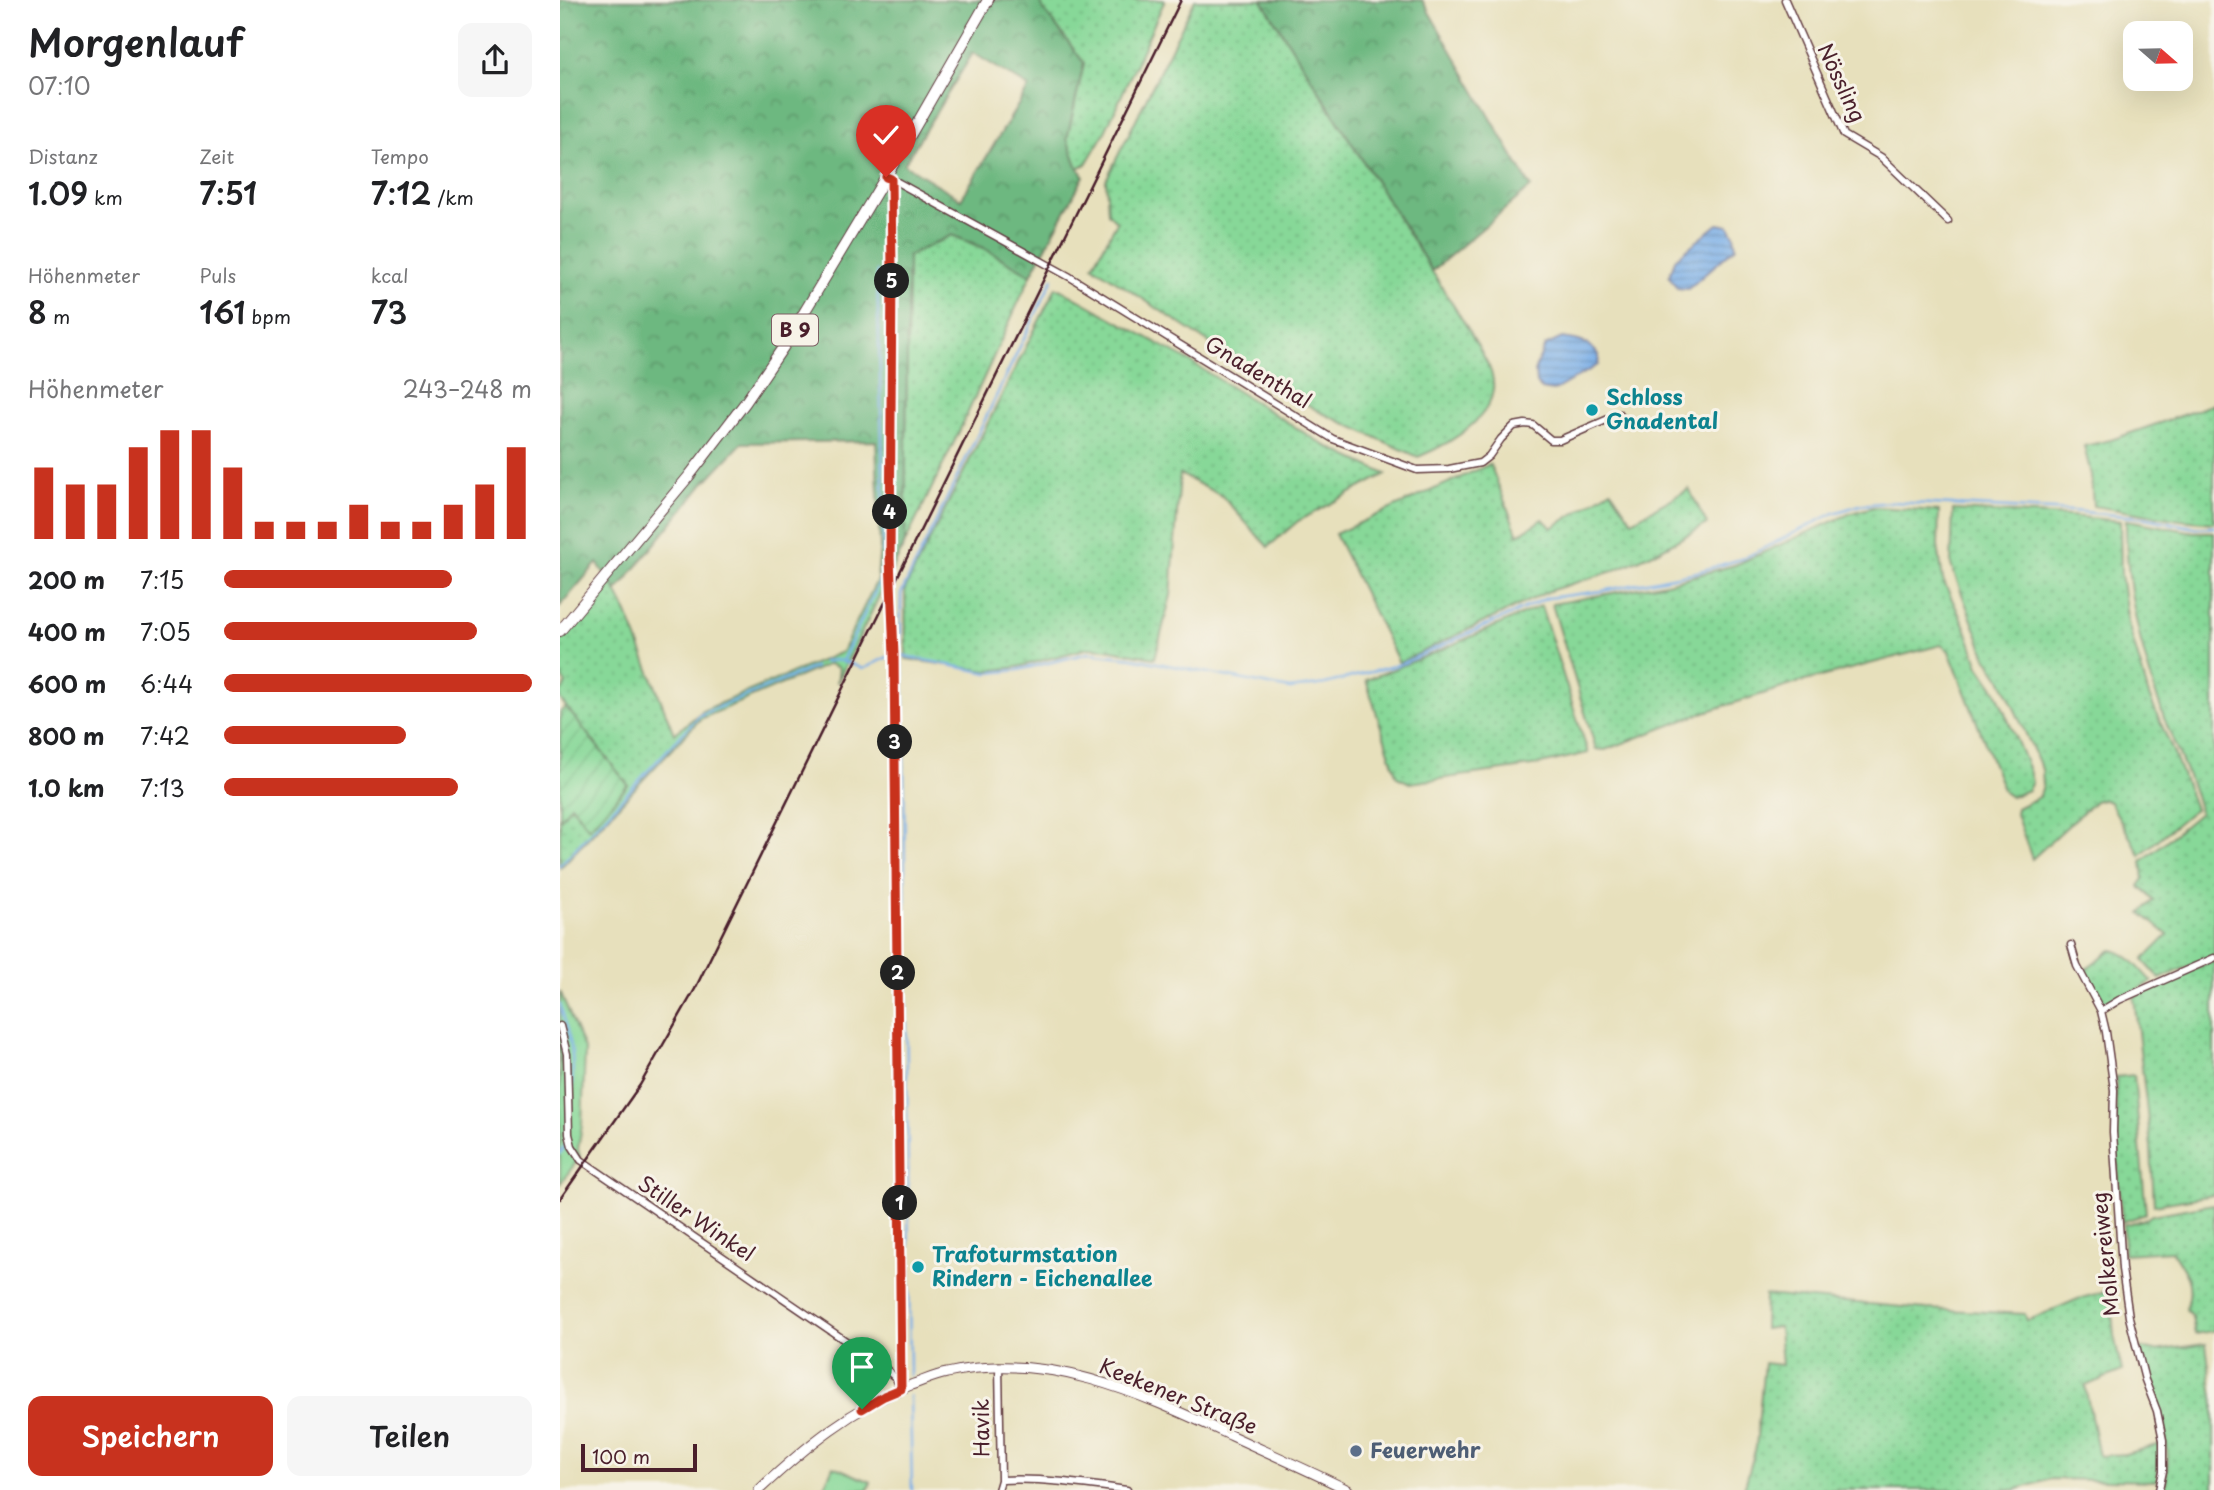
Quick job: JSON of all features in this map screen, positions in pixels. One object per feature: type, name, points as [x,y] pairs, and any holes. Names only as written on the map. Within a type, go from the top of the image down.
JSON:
[{"type":"main road","name":"B 9","points":[[560,631],[745,403],[798,325],[889,178],[988,0]]},
{"type":"main road","name":"Keekener Straße","points":[[759,1490],[825,1433],[884,1396],[945,1373],[999,1365],[1036,1367],[1069,1373],[1126,1391],[1170,1408],[1348,1490]]},
{"type":"street","name":"Nössling","points":[[1785,0],[1844,135],[1881,157],[1948,221]]},
{"type":"street","name":"Gnadenthal","points":[[889,178],[1070,277],[1333,439],[1417,470],[1449,469],[1480,463],[1514,426],[1533,425],[1552,440],[1560,440],[1620,414]]},
{"type":"street","points":[[889,178],[892,284],[890,558],[894,655],[901,1389]]},
{"type":"street","name":"Molkereiweg","points":[[2071,945],[2077,966],[2101,1011],[2114,1090],[2113,1144],[2122,1269],[2137,1351],[2157,1411],[2163,1440],[2160,1490]]},
{"type":"street","points":[[2101,1011],[2119,1000],[2214,958]]},
{"type":"street","name":"Stiller Winkel","points":[[560,1026],[567,1054],[569,1134],[572,1146],[581,1160],[881,1365],[896,1378],[901,1389]]},
{"type":"street","name":"Havik","points":[[998,1490],[999,1365]]},
{"type":"street","points":[[1000,1480],[1060,1480],[1127,1490]]},
{"type":"green space","points":[[560,0],[1040,0],[1043,9],[1084,63],[1067,139],[1078,168],[1084,176],[1031,275],[983,248],[952,235],[908,256],[905,543],[887,580],[877,580],[880,547],[876,441],[742,443],[703,484],[617,591],[597,563],[560,606]],"holes":[[[973,53],[1029,87],[961,199],[904,164]]]},
{"type":"green space","points":[[1040,0],[1165,0],[1105,132],[1086,164],[1078,168],[1067,139],[1084,63],[1043,9]]},
{"type":"green space","points":[[1195,0],[1262,0],[1470,332],[1491,372],[1493,387],[1490,401],[1472,425],[1445,444],[1418,457],[1320,412],[1264,379],[1093,266],[1117,222],[1108,213],[1106,180]]},
{"type":"green space","points":[[1262,0],[1422,0],[1531,187],[1432,271]]},
{"type":"green space","points":[[952,235],[983,248],[1031,275],[905,543],[908,256]]},
{"type":"green space","points":[[1056,287],[1186,359],[1324,445],[1386,474],[1298,521],[1268,547],[1222,496],[1180,474],[1171,595],[1155,658],[1088,648],[1018,667],[987,671],[906,659],[905,589]]},
{"type":"green space","points":[[2214,404],[2214,523],[2093,506],[2091,475],[2084,446],[2111,440]]},
{"type":"green space","points":[[1490,464],[1518,535],[1543,519],[1552,528],[1611,490],[1632,521],[1689,489],[1707,524],[1658,551],[1613,571],[1549,591],[1399,663],[1335,534]]},
{"type":"green space","points":[[1873,507],[1939,511],[1938,546],[1943,580],[1965,627],[1979,666],[1996,691],[2029,770],[2032,782],[2028,790],[2011,797],[2004,792],[1949,651],[1941,645],[1801,682],[1705,712],[1605,750],[1596,749],[1552,604],[1667,583],[1735,565],[1849,514]]},
{"type":"green space","points":[[1953,510],[2120,521],[2121,574],[2128,623],[2149,696],[2195,809],[2140,855],[2110,802],[2102,799],[2095,801],[2032,859],[2016,814],[2017,808],[2039,797],[2043,786],[2042,769],[2001,679],[1986,657],[1951,565]]},
{"type":"green space","points":[[2126,520],[2193,532],[2214,532],[2214,955],[2160,979],[2143,960],[2168,935],[2141,913],[2154,900],[2139,886],[2144,879],[2142,861],[2200,813],[2148,670],[2128,571]]},
{"type":"green space","points":[[877,580],[887,580],[837,683],[839,668],[829,664],[700,719],[560,868],[560,820],[571,805],[589,828],[628,785],[560,699],[560,693],[566,684],[560,675],[560,641],[611,581],[627,613],[674,734],[704,710],[842,652]]},
{"type":"green space","points":[[1541,606],[1588,753],[1532,766],[1410,783],[1397,777],[1366,680]]},
{"type":"green space","points":[[566,707],[628,785],[589,828],[571,805],[560,820],[560,712]]},
{"type":"green space","points":[[2111,950],[2123,954],[2152,982],[2104,1007],[2084,970]]},
{"type":"green space","points":[[2214,960],[2214,1195],[2154,1205],[2151,1147],[2134,997]]},
{"type":"green space","points":[[560,991],[585,1051],[582,1125],[578,1149],[580,1157],[560,1184]]},
{"type":"green space","points":[[2134,1075],[2146,1214],[2122,1222],[2116,1142],[2116,1077]]},
{"type":"green space","points":[[2214,1204],[2214,1331],[2195,1334],[2192,1317],[2186,1309],[2190,1292],[2188,1279],[2172,1251],[2124,1254],[2123,1225],[2152,1215]]},
{"type":"green space","points":[[2110,1290],[2114,1336],[2122,1371],[2085,1386],[2099,1456],[2125,1454],[2160,1444],[2157,1481],[2051,1479],[2015,1490],[1742,1490],[1756,1447],[1764,1363],[1782,1365],[1779,1327],[1764,1329],[1765,1295],[1927,1309],[2025,1314],[2027,1321],[2078,1299]]},
{"type":"green space","points":[[2206,1344],[2214,1405],[2214,1490],[2164,1490],[2168,1454],[2166,1436],[2140,1350],[2142,1348],[2155,1351]]},
{"type":"green space","points":[[833,1466],[871,1482],[868,1490],[823,1490]]},
{"type":"water","points":[[1718,224],[1729,226],[1736,247],[1688,289],[1677,288],[1669,276],[1676,258]]},
{"type":"water","points":[[1562,338],[1578,341],[1592,348],[1599,356],[1598,365],[1553,391],[1542,389],[1536,383],[1535,369],[1545,346]]},
{"type":"waterway","points":[[877,271],[883,553]]},
{"type":"waterway","points":[[910,1376],[901,594],[1053,278]]},
{"type":"waterway","points":[[824,662],[839,660],[863,669],[885,658],[900,655],[988,673],[1018,670],[1089,653],[1132,658],[1290,689],[1325,684],[1401,664],[1547,598],[1602,591],[1697,572],[1744,558],[1834,513],[1860,505],[1891,502],[2073,511],[2147,518],[2196,528],[2214,527]]},
{"type":"waterway","points":[[843,659],[880,581],[883,566]]},
{"type":"waterway","points":[[560,865],[700,715],[815,667]]},
{"type":"waterway","points":[[560,1004],[571,1047],[571,1092]]},
{"type":"waterway","points":[[560,1154],[566,1145]]},
{"type":"waterway","points":[[910,1396],[912,1490]]},
{"type":"railway","points":[[560,1199],[640,1085],[695,989],[1181,0]]},
{"type":"place","name":"Schloss Gnadental","points":[[1592,410]]},
{"type":"place","name":"Trafoturmstation Rindern - Eichenallee","points":[[918,1267]]},
{"type":"place","name":"Feuerwehr","points":[[1356,1451]]},
{"type":"route","points":[[862,1409],[901,1389],[894,655],[890,558],[891,179],[886,177]]}]
